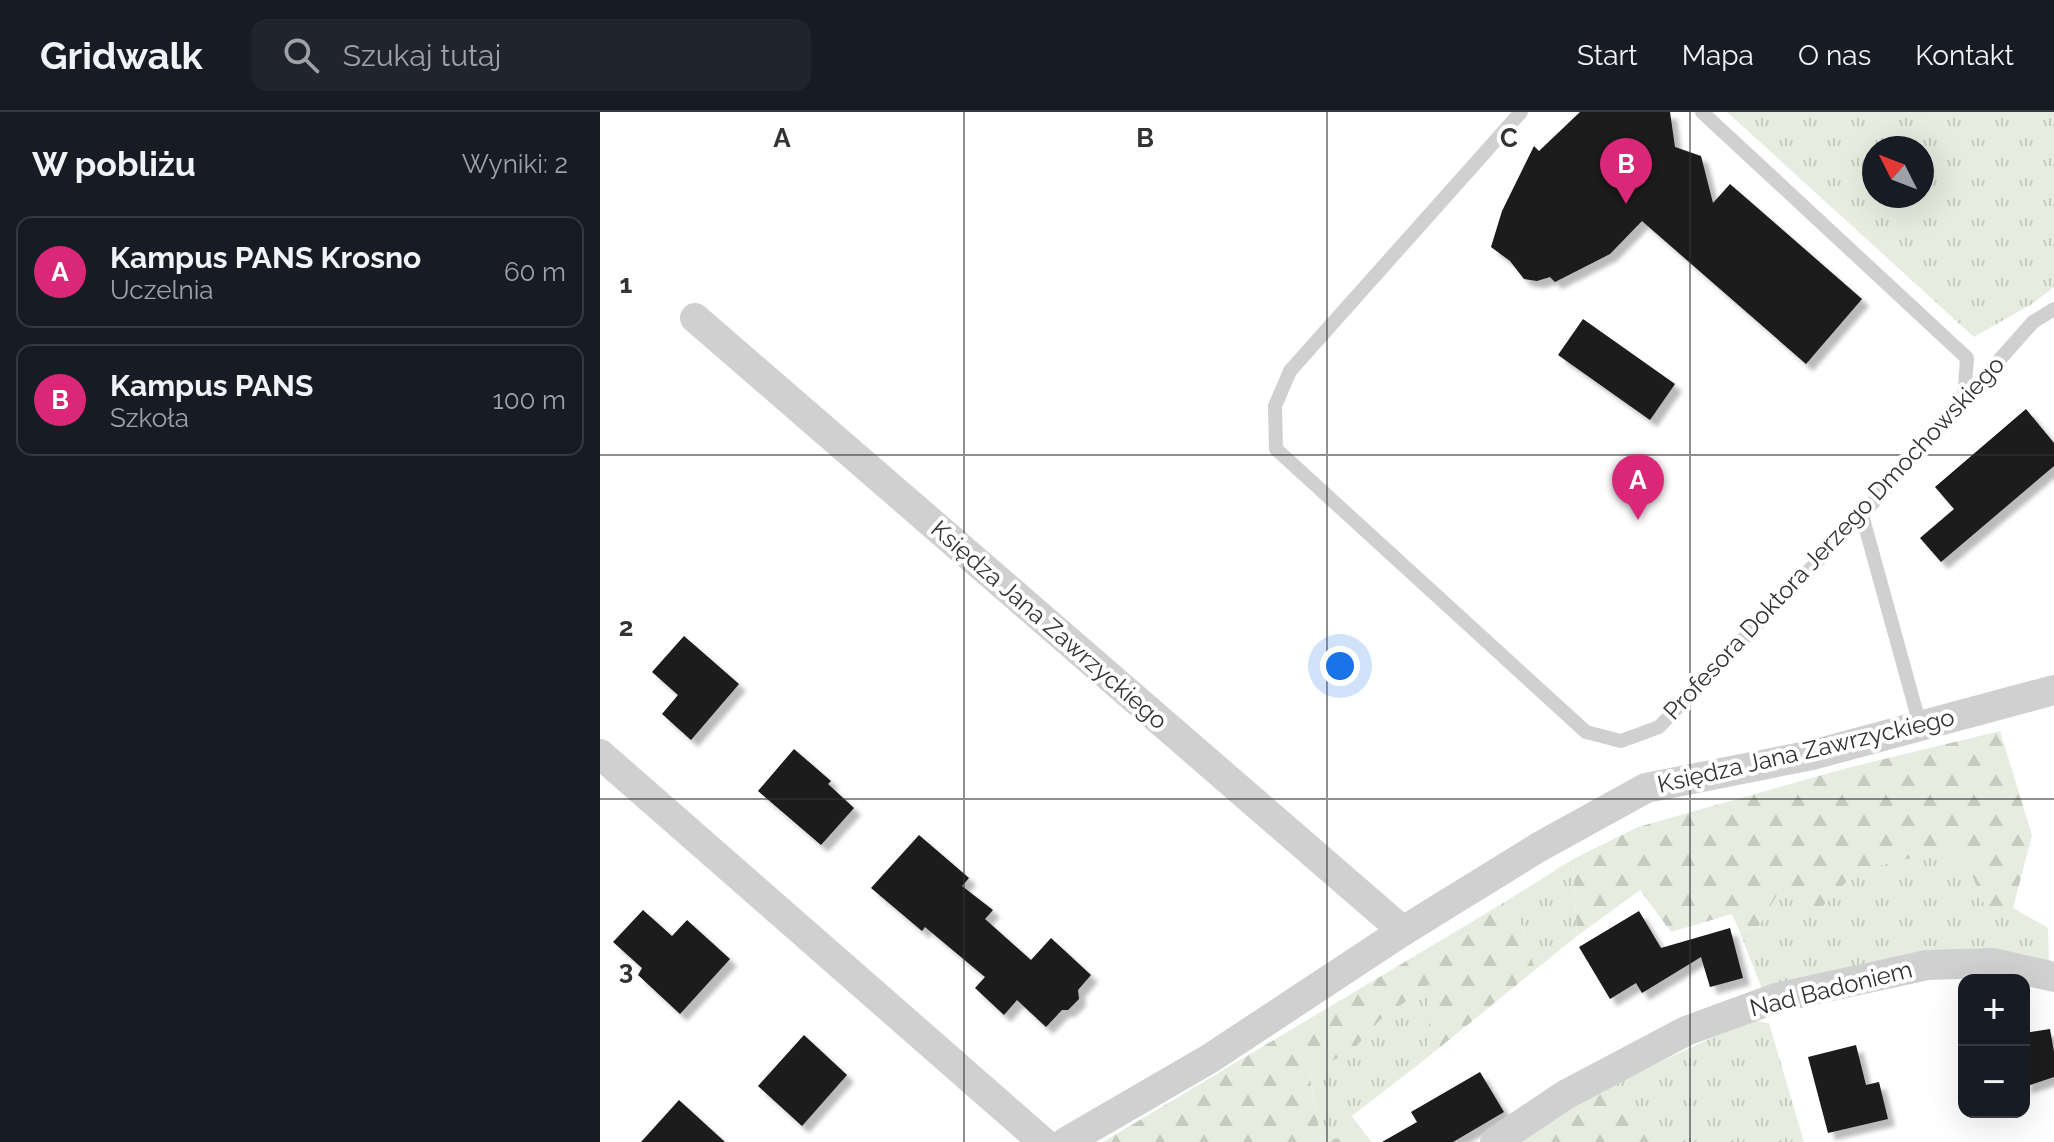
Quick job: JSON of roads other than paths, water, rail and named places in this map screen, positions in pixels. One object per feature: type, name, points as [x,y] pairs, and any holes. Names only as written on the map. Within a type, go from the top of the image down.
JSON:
[{"type":"street","name":"Księdza Jana Zawrzyckiego","points":[[695,318],[1403,931]]},
{"type":"street","name":"Księdza Jana Zawrzyckiego","points":[[1066,1142],[1209,1059],[1403,931],[1539,847],[1646,788],[1812,755],[2054,690]]},
{"type":"street","points":[[600,754],[1043,1142]]},
{"type":"street","name":"Nad Badoniem","points":[[1495,1142],[1565,1095],[1686,1031],[1776,998],[1927,965],[1993,963],[2054,977]]},
{"type":"lane","name":"Profesora Doktora Jerzego Dmochowskiego","points":[[1521,112],[1290,371],[1275,406],[1276,449],[1586,732],[1621,741],[1659,727],[1862,515],[2033,322],[2054,309]]},
{"type":"lane","points":[[1702,112],[1967,358],[1964,400]]},
{"type":"lane","points":[[1862,515],[1920,725]]},
{"type":"place","name":"Kampus PANS","points":[[1626,204]]},
{"type":"place","name":"Kampus PANS Krosno","points":[[1638,520]]}]
